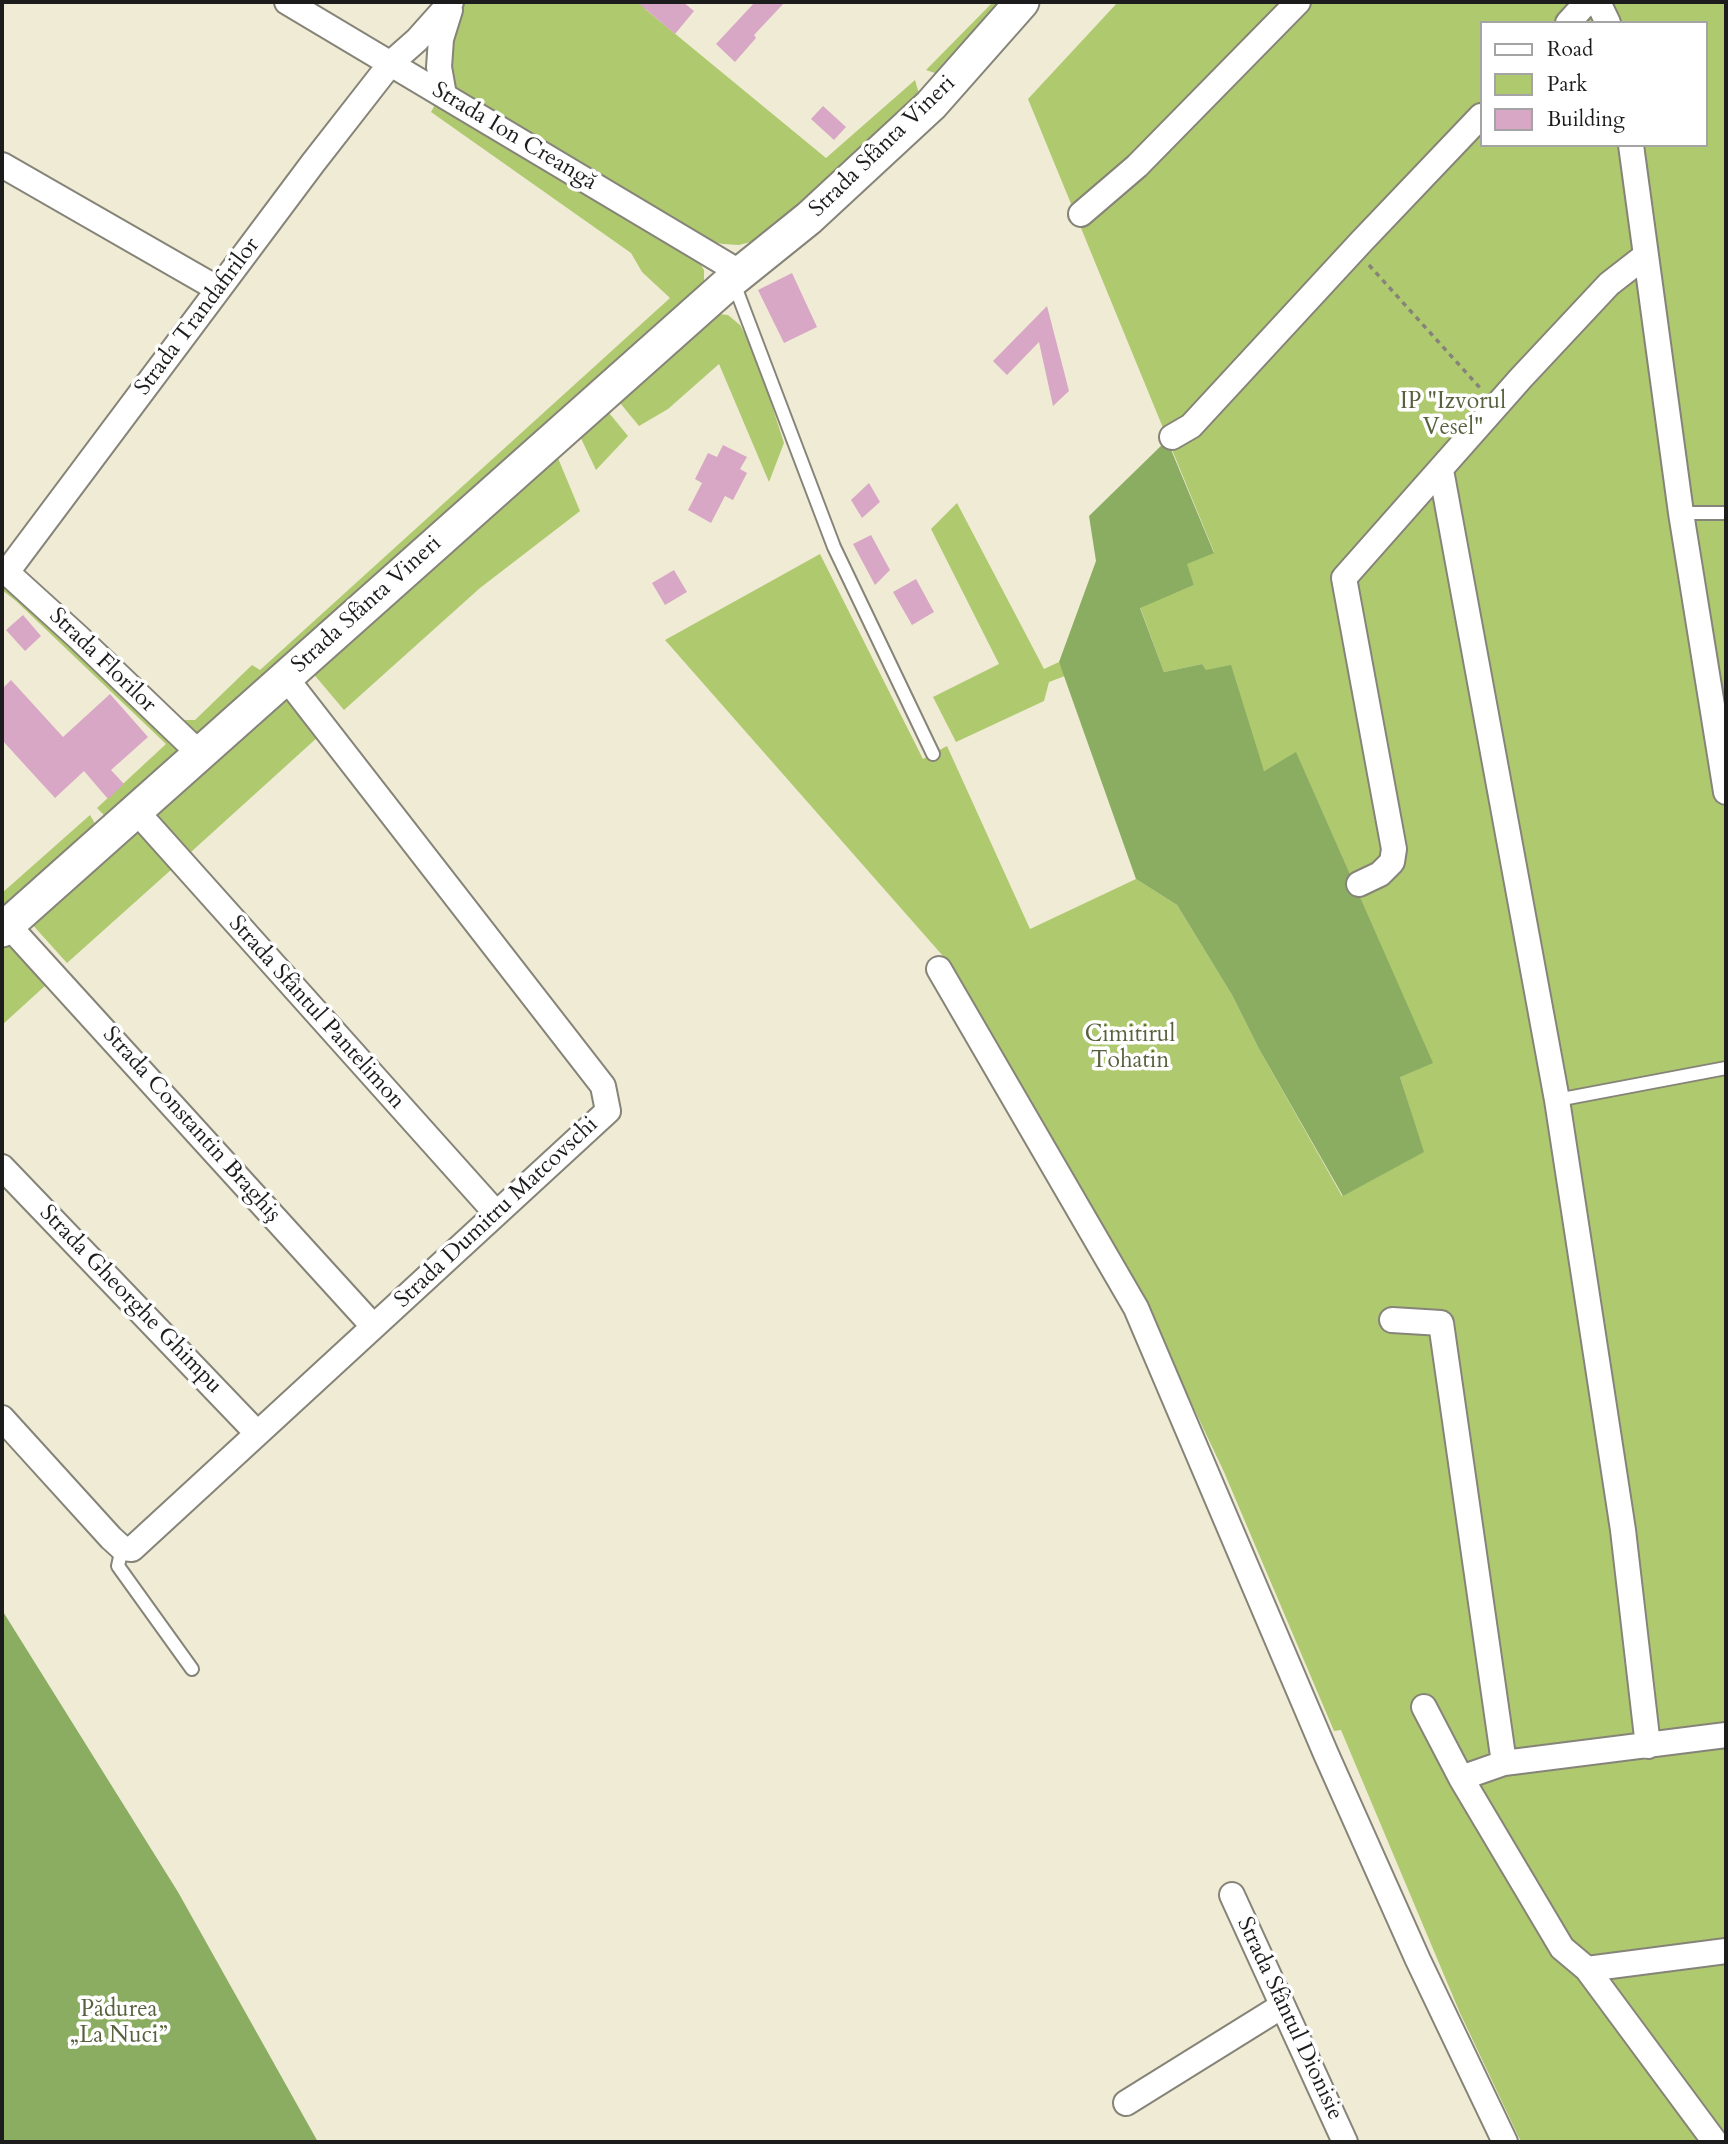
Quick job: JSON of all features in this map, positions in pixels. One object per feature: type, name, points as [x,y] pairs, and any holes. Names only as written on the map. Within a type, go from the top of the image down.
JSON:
[{"type":"street","name":"Strada Ion Creangă","points":[[287,2],[444,95],[736,277]]},
{"type":"street","name":"Strada Trandafirilor","points":[[4,570],[391,63],[417,40],[452,2]]},
{"type":"street","points":[[444,95],[439,67],[441,39],[452,2]]},
{"type":"street","name":"Strada Sfânta Vineri","points":[[5,928],[736,277],[809,218],[931,105],[1022,2]]},
{"type":"street","points":[[1081,214],[1136,166],[1298,2]]},
{"type":"street","points":[[1570,21],[1587,2]]},
{"type":"street","points":[[1598,2],[1607,21]]},
{"type":"street","points":[[1172,437],[1191,426],[1480,117]]},
{"type":"street","points":[[1631,147],[1681,513],[1726,792]]},
{"type":"street","points":[[2,165],[218,289]]},
{"type":"street","points":[[1359,884],[1380,874],[1392,862],[1394,849],[1344,578],[1609,284],[1645,256]]},
{"type":"street","points":[[1441,470],[1556,1100],[1623,1530],[1648,1746]]},
{"type":"street","name":"Strada Florilor","points":[[4,570],[201,755]]},
{"type":"street","name":"Strada Dumitru Matcovschi","points":[[122,1548],[132,1549],[608,1111],[603,1086],[286,678]]},
{"type":"street","name":"Strada Sfântul Pantelimon","points":[[137,812],[496,1213]]},
{"type":"street","name":"Strada Constantin Braghiş","points":[[5,928],[373,1326]]},
{"type":"street","points":[[939,969],[1136,1308],[1326,1754],[1418,1960],[1505,2142]]},
{"type":"street","name":"Strada Gheorghe Ghimpu","points":[[2,1167],[257,1433]]},
{"type":"street","points":[[1392,1320],[1441,1323],[1504,1763]]},
{"type":"street","points":[[2,1418],[122,1548]]},
{"type":"street","points":[[1424,1707],[1461,1778],[1562,1948],[1587,1969],[1715,2142]]},
{"type":"street","points":[[1461,1778],[1504,1763],[1726,1735]]},
{"type":"street","name":"Strada Sfântul Dionisie","points":[[1232,1895],[1345,2142]]},
{"type":"street","points":[[1587,1969],[1726,1951]]},
{"type":"street","points":[[1126,2103],[1282,2006]]},
{"type":"lane","points":[[736,277],[834,547],[933,754]]},
{"type":"lane","points":[[1681,513],[1726,513]]},
{"type":"lane","points":[[1556,1100],[1726,1068]]},
{"type":"lane","points":[[122,1548],[118,1566],[192,1669]]},
{"type":"path","points":[[1354,249],[1497,406]]},
{"type":"green space","points":[[464,2],[650,2],[645,9],[826,158],[915,80],[919,94],[770,237],[739,245],[723,244],[709,241],[462,97],[451,85],[450,35]]},
{"type":"green space","points":[[993,2],[1008,2],[944,76],[926,70]]},
{"type":"green space","name":"IP \"Izvorul Vesel\"","points":[[1118,2],[1726,2],[1726,2142],[1521,2142],[1460,2013],[1341,1730],[1334,1731],[1224,1472],[1154,1324],[950,964],[665,640],[820,554],[923,759],[947,746],[1030,929],[1136,879],[1177,905],[1232,995],[1259,1049],[1342,1196],[1423,1152],[1400,1077],[1356,892],[1296,753],[1264,771],[1202,664],[1164,672],[1140,607],[1194,585],[1186,564],[1214,552],[1028,99]]},
{"type":"green space","points":[[438,99],[695,255],[704,270],[704,285],[200,735],[190,731],[179,720],[195,720],[252,665],[260,670],[670,298],[642,272],[631,253],[431,112]]},
{"type":"green space","points":[[710,313],[728,315],[740,325],[755,353],[784,443],[769,482],[719,364],[668,409],[639,426],[616,398]]},
{"type":"green space","points":[[605,408],[628,436],[596,470],[578,432]]},
{"type":"green space","points":[[1167,440],[1214,553],[1187,564],[1194,585],[1140,608],[1164,672],[1202,664],[1206,670],[1231,665],[1264,771],[1296,752],[1433,1063],[1400,1077],[1424,1152],[1343,1196],[1259,1049],[1232,995],[1177,905],[1136,879],[1059,662],[1096,561],[1089,516]]},
{"type":"green space","points":[[555,451],[580,511],[480,588],[344,710],[311,671]]},
{"type":"green space","points":[[957,503],[1044,669],[1059,662],[1065,676],[1049,682],[1044,701],[956,742],[933,697],[999,664],[931,529]]},
{"type":"green space","points":[[2,581],[178,750],[177,761],[107,818],[97,808],[166,744],[2,590]]},
{"type":"green space","points":[[283,696],[319,736],[191,852],[155,813]]},
{"type":"green space","points":[[90,815],[97,827],[2,920],[2,893]]},
{"type":"green space","points":[[136,828],[172,869],[67,963],[30,922]]},
{"type":"green space","points":[[8,941],[46,985],[2,1025],[2,947]]},
{"type":"green space","name":"Pădurea „La Nuci”","points":[[2,1610],[178,1892],[318,2142],[2,2142]]},
{"type":"building","points":[[637,2],[683,2],[694,11],[675,34]]},
{"type":"building","points":[[755,2],[785,2],[754,35],[756,38],[735,62],[716,44]]},
{"type":"building","points":[[823,106],[846,127],[834,140],[811,119]]},
{"type":"building","points":[[792,273],[817,327],[784,343],[758,290]]},
{"type":"building","points":[[1047,306],[1069,391],[1053,406],[1039,342],[1007,375],[993,361]]},
{"type":"building","points":[[723,445],[747,457],[740,469],[747,473],[733,500],[725,496],[711,523],[688,510],[702,483],[695,479],[708,453],[717,457]]},
{"type":"building","points":[[869,483],[880,502],[862,518],[851,500]]},
{"type":"building","points":[[871,535],[890,570],[875,585],[853,544]]},
{"type":"building","points":[[674,570],[687,592],[665,605],[652,583]]},
{"type":"building","points":[[916,579],[934,612],[912,625],[893,592]]},
{"type":"building","points":[[23,615],[41,636],[25,651],[6,630]]},
{"type":"building","points":[[11,680],[63,737],[110,694],[148,737],[111,770],[124,784],[108,799],[84,771],[55,798],[2,740],[2,689]]},
{"type":"park label","name":"Cimitirul Tohatin","points":[[1130,1049]]}]
